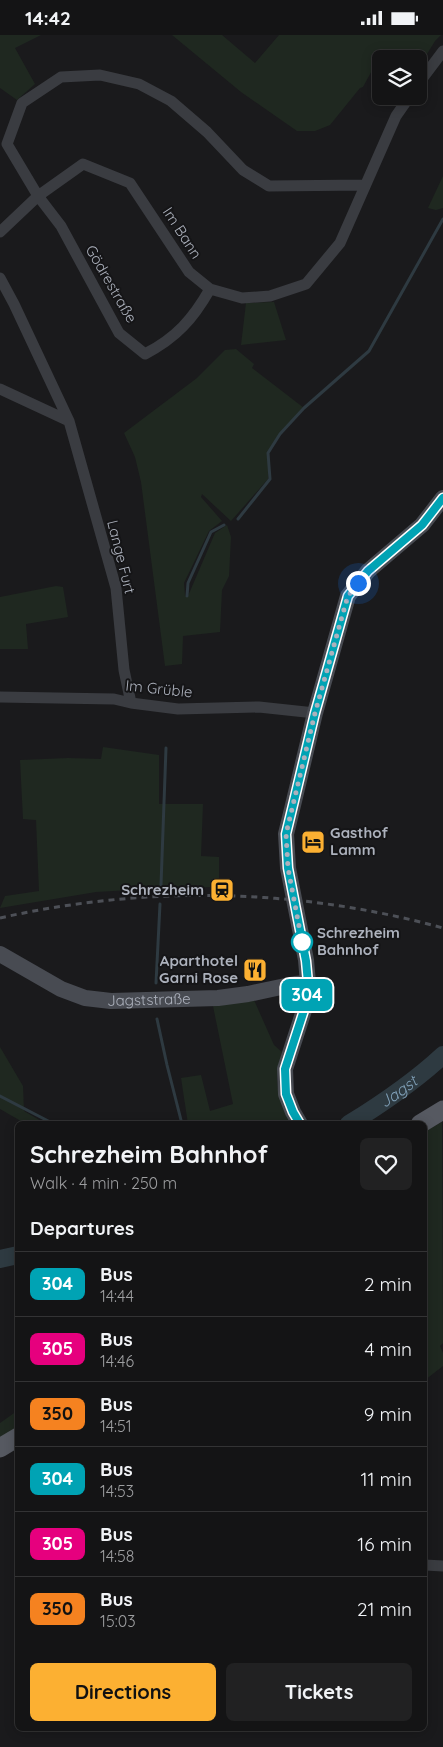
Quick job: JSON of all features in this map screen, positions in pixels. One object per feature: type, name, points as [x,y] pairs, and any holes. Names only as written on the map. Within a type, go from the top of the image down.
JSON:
[{"type":"main road","points":[[425,1121],[443,1110]]},
{"type":"main road","points":[[0,1448],[15,1439]]},
{"type":"street","points":[[427,72],[443,51]]},
{"type":"street","points":[[38,196],[7,144],[22,103],[61,77],[100,75],[139,84],[171,101],[207,132],[243,170],[269,186],[365,185]]},
{"type":"street","name":"Im Bann","points":[[0,232],[38,196],[83,164],[130,183],[189,272],[210,289],[242,298],[270,296],[306,284],[340,243],[396,116],[404,105]]},
{"type":"street","name":"Gödrestraße","points":[[38,196],[61,226],[119,333],[145,354],[163,345],[174,335],[198,309],[210,289]]},
{"type":"street","name":"Lange Furt","points":[[0,278],[69,421],[116,588],[124,670],[132,703]]},
{"type":"street","points":[[0,389],[69,421]]},
{"type":"street","points":[[298,1121],[286,1094],[285,1069],[307,1001],[308,983],[306,961],[288,868],[286,834],[315,713],[348,596],[368,571],[422,525],[443,498]]},
{"type":"street","name":"Im Grüble","points":[[0,697],[114,699],[178,709],[259,707],[315,713]]},
{"type":"street","name":"Jagststraße","points":[[0,954],[61,989],[85,998],[111,1001],[218,998],[308,983]]},
{"type":"street","points":[[427,1565],[443,1566]]},
{"type":"shaded area","points":[[0,35],[41,35],[15,48],[35,84],[17,100],[0,88]]},
{"type":"shaded area","points":[[172,35],[222,35],[255,63],[279,35],[441,35],[427,54],[427,50],[372,50],[372,70],[363,87],[360,88],[330,125],[315,131],[297,131],[241,92]]},
{"type":"shaded area","points":[[443,176],[443,208],[436,210],[428,208]]},
{"type":"shaded area","points":[[274,302],[286,340],[241,345],[246,303]]},
{"type":"shaded area","points":[[236,349],[254,364],[252,368],[304,408],[284,428],[268,453],[268,479],[231,521],[202,494],[201,497],[222,521],[209,531],[184,583],[185,596],[188,596],[215,533],[227,525],[231,537],[229,576],[222,590],[220,632],[183,636],[182,664],[165,666],[141,482],[135,457],[124,433],[197,378],[225,350]]},
{"type":"shaded area","points":[[56,586],[63,587],[68,617],[26,624],[28,649],[0,649],[0,597]]},
{"type":"shaded area","points":[[103,747],[159,755],[159,804],[203,804],[201,856],[219,857],[219,887],[96,892],[0,908],[5,896],[39,891],[36,820],[23,819],[20,760],[101,759]]},
{"type":"shaded area","points":[[254,1000],[274,1045],[282,1052],[277,1072],[277,1081],[283,1106],[290,1121],[188,1121],[181,1078],[201,1075],[210,1111],[233,1104],[213,1006]]},
{"type":"shaded area","points":[[0,1047],[23,1086],[24,1111],[41,1121],[21,1121],[0,1109]]},
{"type":"shaded area","points":[[442,1122],[443,1343],[440,1346],[443,1353],[443,1366],[427,1378],[427,1130]]},
{"type":"shaded area","points":[[15,1412],[15,1429],[0,1439],[0,1423]]},
{"type":"waterway","points":[[238,519],[270,479],[268,453],[280,434],[304,408],[369,351],[443,219]]},
{"type":"waterway","points":[[187,596],[188,583],[211,532],[224,525]]},
{"type":"waterway","points":[[161,885],[166,748]]},
{"type":"waterway","points":[[156,983],[160,904]]},
{"type":"waterway","points":[[157,1019],[181,1121]]},
{"type":"waterway","name":"Jagst","points":[[354,1121],[398,1092],[443,1055]]},
{"type":"waterway","points":[[0,1096],[48,1121]]},
{"type":"waterway","name":"Jagst","points":[[0,1259],[15,1256]]},
{"type":"railway","points":[[0,918],[55,907],[111,900],[166,896],[222,896],[334,905],[389,915],[443,928]]},
{"type":"bus line","name":"304","points":[[298,1121],[286,1094],[285,1069],[307,1001],[308,983],[306,961],[288,868],[286,834],[315,713],[348,596],[368,571],[422,525],[443,498]]},
{"type":"place","name":"Gasthof Lamm","points":[[313,842]]},
{"type":"place","name":"Schrezheim","points":[[222,890]]},
{"type":"place","name":"Schrezheim Bahnhof","points":[[302,942]]},
{"type":"place","name":"Aparthotel Garni Rose","points":[[255,970]]},
{"type":"route","points":[[302,942],[303,947],[291,888],[286,834],[315,713],[343,613],[348,596],[358,583]]}]
